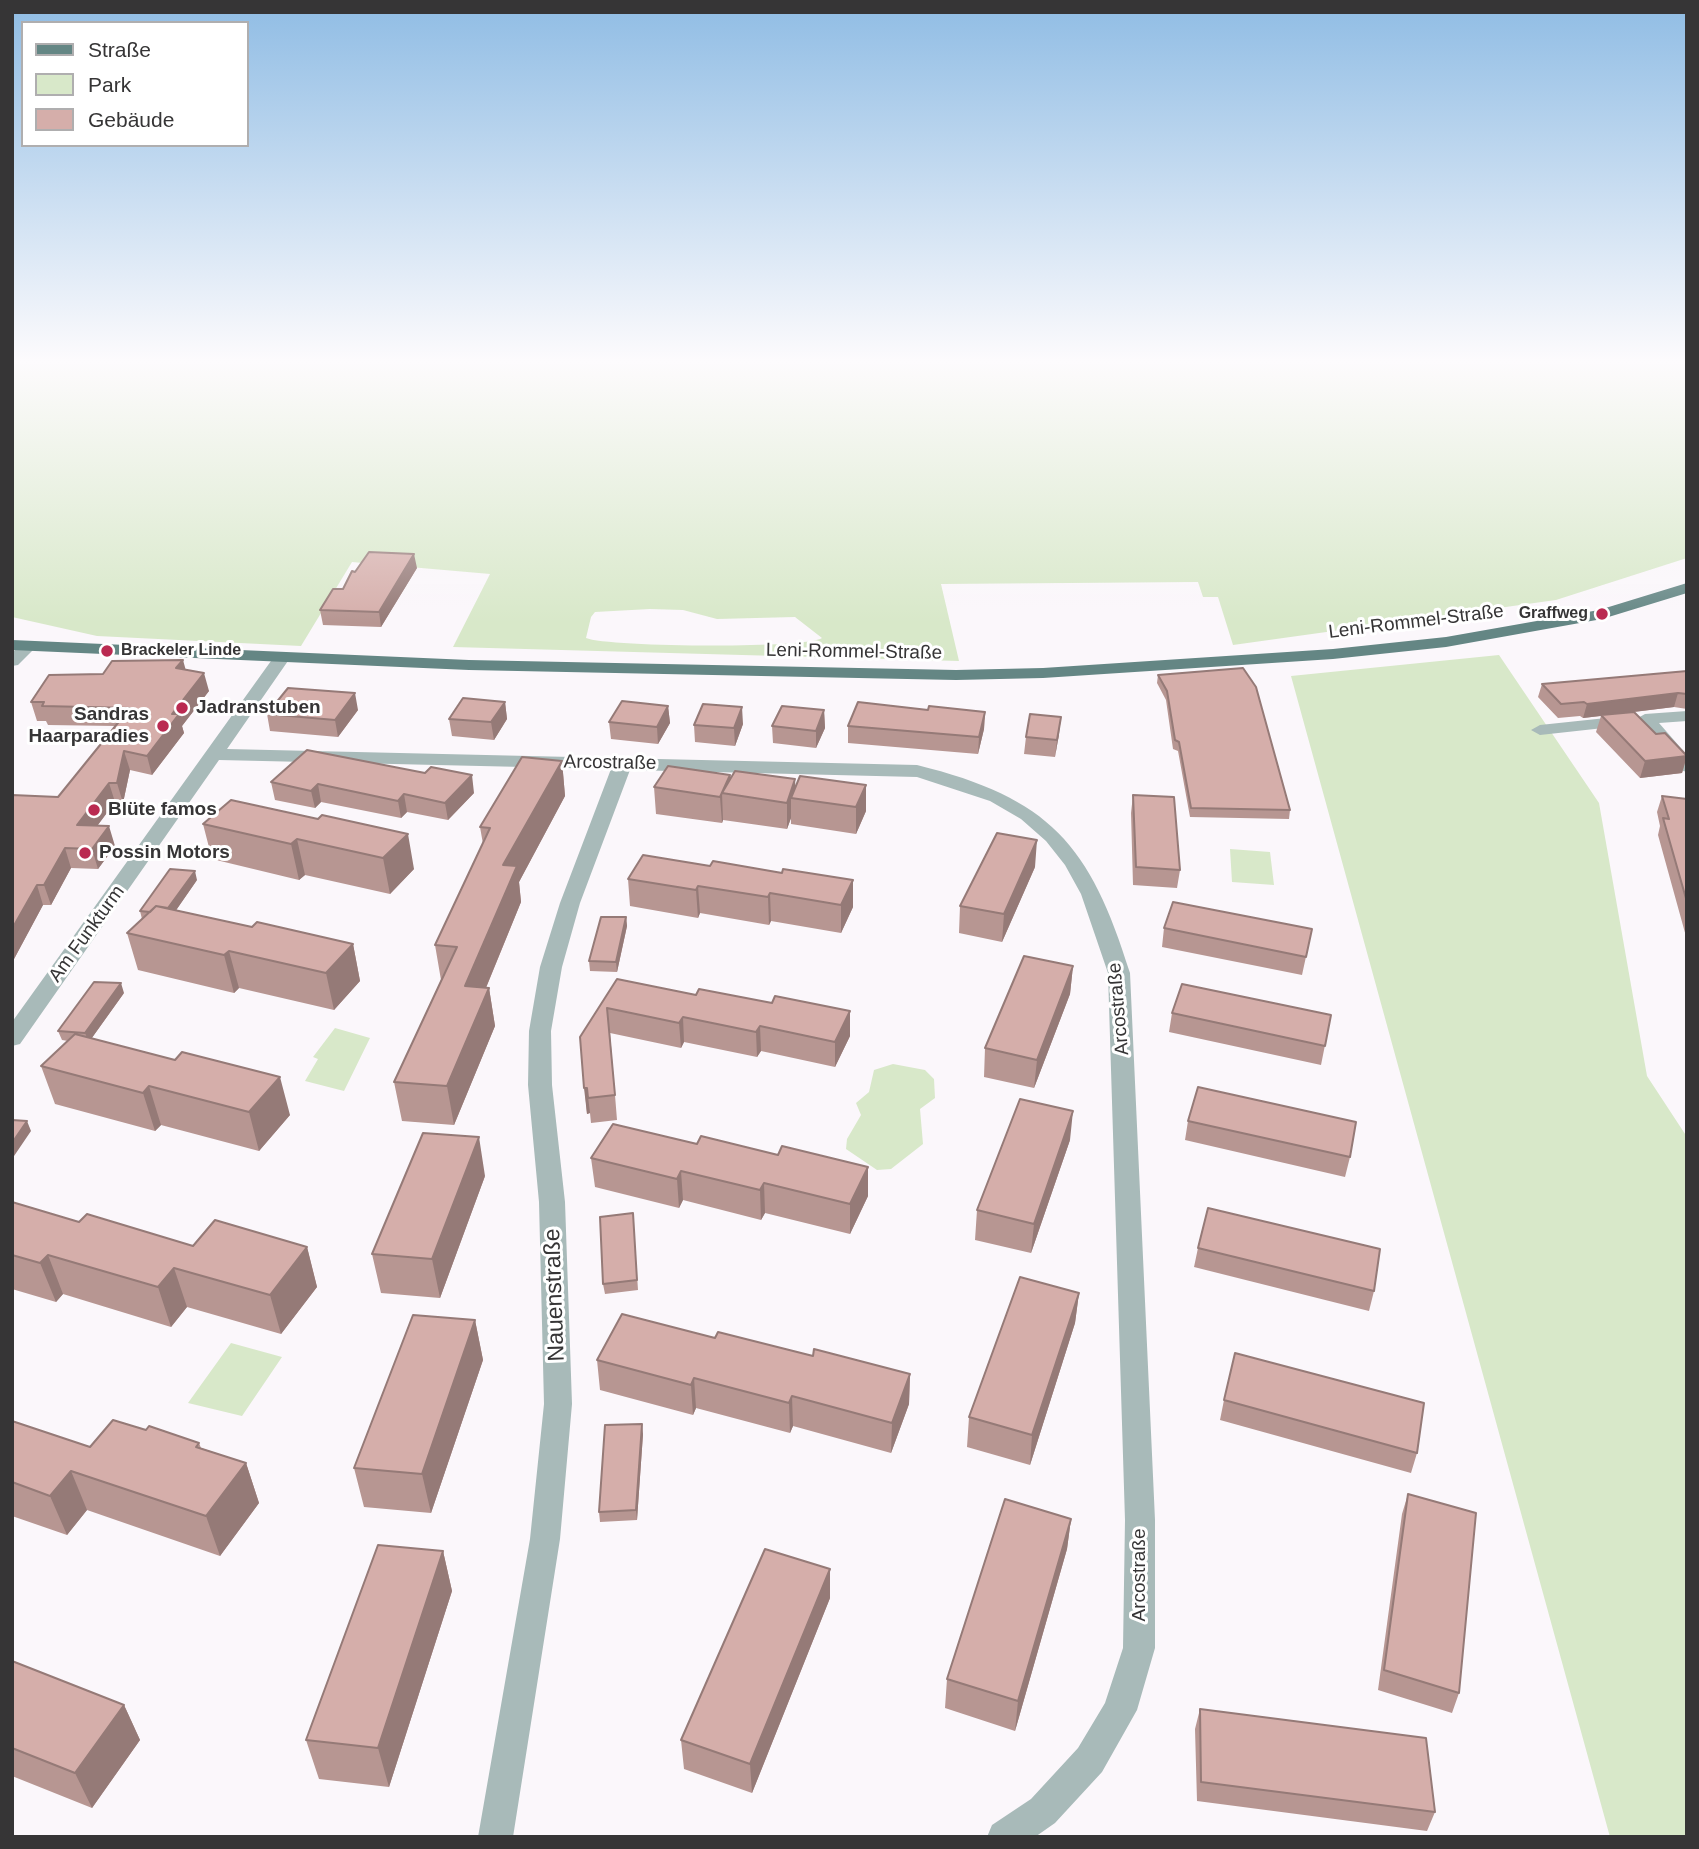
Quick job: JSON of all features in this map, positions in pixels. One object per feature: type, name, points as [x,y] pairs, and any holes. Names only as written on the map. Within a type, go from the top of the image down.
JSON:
[{"type":"main road","name":"Leni-Rommel-Straße","points":[[20,646],[282,658],[929,675],[1043,673],[1334,654],[1446,642],[1578,619],[1687,588]]},
{"type":"street","points":[[12,661],[20,646]]},
{"type":"street","name":"Am Funkturm","points":[[12,1039],[282,658]]},
{"type":"street","points":[[1540,730],[1687,716]]},
{"type":"street","points":[[1645,719],[1687,766]]},
{"type":"street","points":[[1665,741],[1687,738]]},
{"type":"street","name":"Arcostraße","points":[[213,754],[917,771],[962,781],[989,791],[1035,820],[1069,851],[1105,920],[1119,972],[1140,1520],[1139,1648],[1120,1710],[1090,1760],[1043,1811],[1004,1837]]},
{"type":"street","name":"Nauenstraße","points":[[495,1837],[545,1539],[558,1404],[553,1229],[540,1085],[540,1031],[551,967],[570,903],[623,763]]},
{"type":"green space","points":[[12,450],[1687,450],[1687,558],[1556,600],[1233,645],[1218,597],[1203,597],[1198,582],[941,584],[959,661],[453,647],[490,574],[352,562],[301,646],[97,636],[12,617]],"holes":[[[683,610],[717,619],[795,617],[822,638],[808,642],[746,645],[629,643],[586,638],[591,617],[595,612]]]},
{"type":"green space","points":[[1499,655],[1599,803],[1647,1076],[1687,1137],[1687,1837],[1610,1837],[1291,676]]},
{"type":"green space","points":[[1230,849],[1270,852],[1274,885],[1232,882]]},
{"type":"green space","points":[[335,1028],[370,1038],[344,1091],[305,1081],[318,1059],[313,1057]]},
{"type":"green space","points":[[893,1064],[925,1070],[934,1079],[935,1098],[920,1109],[923,1144],[891,1169],[877,1170],[846,1149],[847,1139],[861,1115],[856,1103],[869,1092],[874,1070]]},
{"type":"green space","points":[[231,1343],[282,1357],[242,1416],[188,1403]]},
{"type":"building","points":[[369,552],[414,554],[379,612],[320,610],[333,589],[343,589],[352,571],[355,572]]},
{"type":"building","points":[[183,660],[176,668],[204,673],[172,714],[179,714],[147,756],[124,751],[117,783],[109,783],[77,825],[109,826],[92,849],[65,848],[44,885],[37,885],[12,929],[12,795],[58,797],[130,708],[42,706],[44,702],[31,702],[49,675],[103,674],[112,661]]},
{"type":"building","points":[[1243,668],[1256,687],[1290,810],[1191,808],[1167,691],[1158,675]]},
{"type":"building","points":[[1687,671],[1687,694],[1587,704],[1561,704],[1542,684]]},
{"type":"building","points":[[288,688],[355,693],[335,720],[267,714]]},
{"type":"building","points":[[463,698],[505,702],[491,722],[449,719]]},
{"type":"building","points":[[622,701],[668,706],[657,727],[609,722]]},
{"type":"building","points":[[858,702],[928,710],[929,706],[985,712],[979,737],[848,726]]},
{"type":"building","points":[[703,704],[742,707],[734,728],[694,725]]},
{"type":"building","points":[[782,706],[824,710],[816,731],[772,726]]},
{"type":"building","points":[[1634,712],[1656,734],[1665,733],[1687,756],[1645,761],[1601,715]]},
{"type":"building","points":[[1030,714],[1061,717],[1057,740],[1026,737]]},
{"type":"building","points":[[307,750],[425,773],[431,767],[472,775],[445,803],[404,794],[398,801],[318,784],[311,791],[271,782]]},
{"type":"building","points":[[522,757],[562,761],[503,865],[517,866],[465,986],[489,988],[447,1086],[394,1082],[457,947],[435,945],[490,828],[480,827]]},
{"type":"building","points":[[668,766],[730,775],[720,797],[654,787]]},
{"type":"building","points":[[735,771],[795,779],[787,803],[722,793]]},
{"type":"building","points":[[800,776],[866,785],[856,807],[791,798]]},
{"type":"building","points":[[1133,795],[1174,797],[1180,870],[1136,867]]},
{"type":"building","points":[[1662,796],[1687,799],[1687,902],[1663,818],[1669,819]]},
{"type":"building","points":[[231,800],[318,819],[322,815],[408,834],[383,858],[297,839],[291,844],[203,824]]},
{"type":"building","points":[[997,833],[1037,840],[1004,914],[960,906]]},
{"type":"building","points":[[643,855],[710,866],[713,861],[782,873],[783,869],[853,880],[841,905],[770,893],[768,897],[698,886],[696,890],[628,879]]},
{"type":"building","points":[[170,869],[195,871],[168,908],[156,906],[150,912],[140,911]]},
{"type":"building","points":[[1173,902],[1312,929],[1306,957],[1164,928]]},
{"type":"building","points":[[156,906],[252,927],[257,922],[353,944],[326,973],[229,951],[224,955],[127,933]]},
{"type":"building","points":[[601,917],[626,917],[616,962],[589,961]]},
{"type":"building","points":[[1024,956],[1073,966],[1037,1060],[985,1048]]},
{"type":"building","points":[[617,979],[696,995],[699,989],[772,1003],[775,996],[850,1011],[835,1042],[760,1026],[756,1032],[683,1017],[679,1023],[607,1008],[615,1095],[588,1098],[587,1088],[584,1088],[580,1037]]},
{"type":"building","points":[[94,982],[121,983],[85,1033],[58,1031]]},
{"type":"building","points":[[1182,984],[1331,1015],[1325,1046],[1172,1013]]},
{"type":"building","points":[[75,1034],[175,1060],[182,1052],[280,1077],[249,1112],[149,1086],[143,1093],[41,1066]]},
{"type":"building","points":[[1198,1087],[1356,1122],[1350,1157],[1188,1121]]},
{"type":"building","points":[[1020,1099],[1073,1111],[1034,1224],[977,1210]]},
{"type":"building","points":[[12,1120],[27,1121],[12,1143]]},
{"type":"building","points":[[613,1124],[697,1144],[701,1136],[778,1155],[782,1146],[868,1167],[850,1204],[764,1183],[760,1190],[681,1171],[677,1179],[591,1158]]},
{"type":"building","points":[[423,1133],[479,1137],[432,1259],[372,1254]]},
{"type":"building","points":[[12,1202],[79,1222],[87,1214],[193,1246],[215,1220],[307,1247],[270,1295],[174,1268],[158,1287],[48,1255],[40,1263],[12,1255]]},
{"type":"building","points":[[1208,1208],[1380,1249],[1374,1291],[1198,1248]]},
{"type":"building","points":[[633,1213],[637,1280],[603,1284],[600,1217]]},
{"type":"building","points":[[1020,1277],[1079,1293],[1032,1435],[969,1417]]},
{"type":"building","points":[[622,1314],[715,1338],[718,1332],[813,1356],[814,1349],[910,1374],[892,1423],[792,1396],[789,1403],[694,1378],[691,1385],[597,1360]]},
{"type":"building","points":[[413,1315],[475,1320],[422,1474],[354,1468]]},
{"type":"building","points":[[1235,1353],[1424,1403],[1417,1453],[1224,1400]]},
{"type":"building","points":[[113,1420],[146,1430],[149,1426],[199,1443],[196,1447],[246,1463],[206,1516],[71,1471],[50,1496],[12,1482],[12,1421],[90,1447]]},
{"type":"building","points":[[642,1424],[636,1510],[599,1512],[605,1425]]},
{"type":"building","points":[[1408,1494],[1476,1513],[1459,1693],[1384,1670]]},
{"type":"building","points":[[1005,1499],[1071,1519],[1018,1701],[947,1679]]},
{"type":"building","points":[[378,1545],[443,1551],[378,1748],[306,1740]]},
{"type":"building","points":[[765,1549],[830,1569],[750,1764],[681,1740]]},
{"type":"building","points":[[12,1661],[124,1705],[75,1773],[12,1748]]},
{"type":"building","points":[[1200,1709],[1426,1738],[1435,1812],[1201,1782]]},
{"type":"place","name":"Graffweg","points":[[1602,614]]},
{"type":"place","name":"Brackeler Linde","points":[[107,651]]},
{"type":"place","name":"Jadranstuben","points":[[182,708]]},
{"type":"place","name":"Sandras Haarparadies","points":[[163,726]]},
{"type":"place","name":"Blüte famos","points":[[94,810]]},
{"type":"place","name":"Possin Motors","points":[[85,853]]}]
